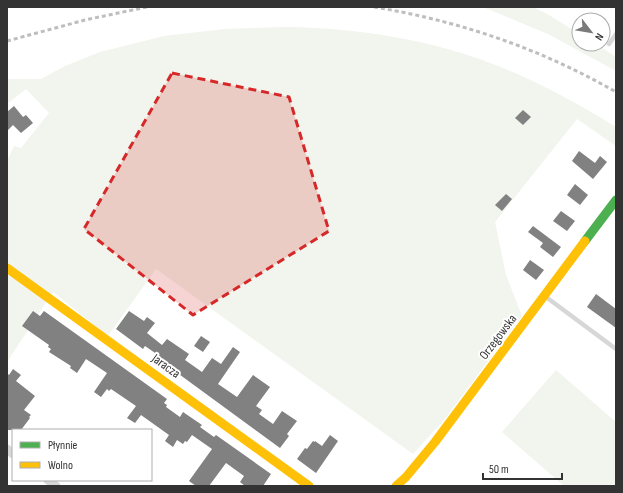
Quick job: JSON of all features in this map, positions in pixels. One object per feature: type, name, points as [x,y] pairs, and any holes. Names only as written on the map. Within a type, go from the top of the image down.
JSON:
[{"type":"street","name":"Orzegowska","points":[[396,486],[406,477],[436,442],[616,200]]},
{"type":"street","name":"Jaracza","points":[[7,268],[309,486]]},
{"type":"lane","points":[[545,296],[616,349]]},
{"type":"highlighted area","points":[[172,73],[289,97],[329,231],[193,315],[84,229]]},
{"type":"shaded area","points":[[483,7],[533,7],[571,29],[571,47],[548,34]]},
{"type":"shaded area","points":[[286,27],[369,33],[396,37],[451,50],[477,58],[532,81],[575,103],[616,127],[616,146],[577,119],[495,222],[506,275],[522,316],[444,420],[413,454],[156,269],[108,336],[53,292],[7,362],[7,161],[14,146],[21,148],[49,113],[26,89],[7,104],[7,79],[41,79],[65,66],[100,52],[164,36],[225,29]]},
{"type":"shaded area","points":[[581,52],[608,52],[616,57],[616,71]]},
{"type":"shaded area","points":[[556,370],[616,422],[616,486],[564,486],[502,432]]},
{"type":"building","points":[[14,106],[23,117],[26,115],[33,123],[21,133],[13,125],[7,131],[7,112]]},
{"type":"building","points":[[523,110],[531,117],[523,125],[515,118]]},
{"type":"building","points":[[579,151],[595,163],[600,156],[607,162],[593,179],[572,161]]},
{"type":"building","points":[[575,184],[588,195],[580,205],[567,195]]},
{"type":"building","points":[[506,194],[512,199],[502,211],[495,205]]},
{"type":"building","points":[[561,211],[575,221],[567,231],[553,221]]},
{"type":"building","points":[[533,226],[561,247],[553,257],[540,247],[543,243],[528,232]]},
{"type":"building","points":[[530,260],[544,270],[536,280],[523,270]]},
{"type":"building","points":[[596,294],[616,309],[616,328],[587,307]]},
{"type":"building","points":[[33,311],[40,316],[44,311],[167,399],[164,403],[167,405],[166,407],[180,417],[183,412],[202,425],[200,427],[214,437],[216,435],[271,474],[263,486],[245,486],[240,482],[244,476],[226,463],[209,486],[196,486],[189,481],[212,449],[192,435],[187,442],[185,441],[183,444],[177,440],[173,447],[165,441],[169,435],[141,415],[135,423],[127,418],[136,406],[111,389],[109,391],[107,389],[101,397],[94,392],[107,373],[86,359],[77,373],[70,368],[71,366],[49,352],[51,349],[48,347],[49,345],[22,326]]},
{"type":"building","points":[[129,311],[144,321],[147,317],[155,323],[147,333],[162,345],[167,339],[189,354],[185,360],[202,372],[212,358],[221,364],[233,347],[240,352],[218,384],[237,397],[253,375],[270,387],[256,406],[262,410],[259,414],[273,424],[282,411],[297,421],[287,434],[289,436],[280,448],[157,358],[158,355],[145,346],[143,349],[116,329]]},
{"type":"building","points":[[201,336],[210,342],[203,352],[194,346]]},
{"type":"building","points":[[13,369],[21,375],[16,381],[35,396],[24,410],[31,415],[22,429],[7,430],[7,373],[9,375]]},
{"type":"building","points":[[330,435],[338,441],[316,473],[297,459],[305,448],[307,449],[313,441],[322,446]]},
{"type":"railway","points":[[7,41],[85,20],[147,7]]},
{"type":"railway","points":[[374,7],[438,20],[499,39],[559,63],[616,92]]},
{"type":"traffic: fast","points":[[585,241],[616,200]]},
{"type":"traffic: slow","points":[[396,486],[406,477],[435,442],[585,241]]},
{"type":"traffic: slow","points":[[7,268],[309,486]]}]
